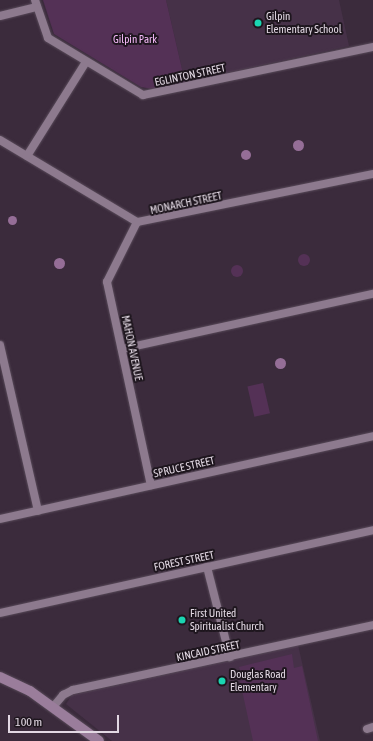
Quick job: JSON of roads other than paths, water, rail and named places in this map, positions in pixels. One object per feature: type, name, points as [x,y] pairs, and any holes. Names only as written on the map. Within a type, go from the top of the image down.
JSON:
[{"type":"main road","points":[[0,677],[30,691],[99,741]]},
{"type":"street","name":"EGLINTON STREET","points":[[0,16],[36,4],[46,36],[86,62],[148,95],[373,47]]},
{"type":"street","points":[[27,156],[86,62]]},
{"type":"street","name":"MONARCH STREET","points":[[0,140],[137,222],[373,174]]},
{"type":"street","name":"MAHON AVENUE","points":[[137,222],[107,282],[151,485]]},
{"type":"street","points":[[122,349],[373,294]]},
{"type":"street","points":[[0,345],[38,511]]},
{"type":"street","name":"SPRUCE STREET","points":[[0,519],[373,436]]},
{"type":"street","name":"FOREST STREET","points":[[0,613],[373,530]]},
{"type":"street","points":[[207,567],[230,657]]},
{"type":"street","name":"KINCAID STREET","points":[[53,707],[70,691],[373,625]]},
{"type":"place","name":"Gilpin Elementary School","points":[[258,23]]},
{"type":"place","name":"First United Spiritualist Church","points":[[182,620]]},
{"type":"place","name":"Douglas Road Elementary","points":[[222,681]]},
{"type":"park label","name":"Gilpin Park","points":[[135,39]]}]
